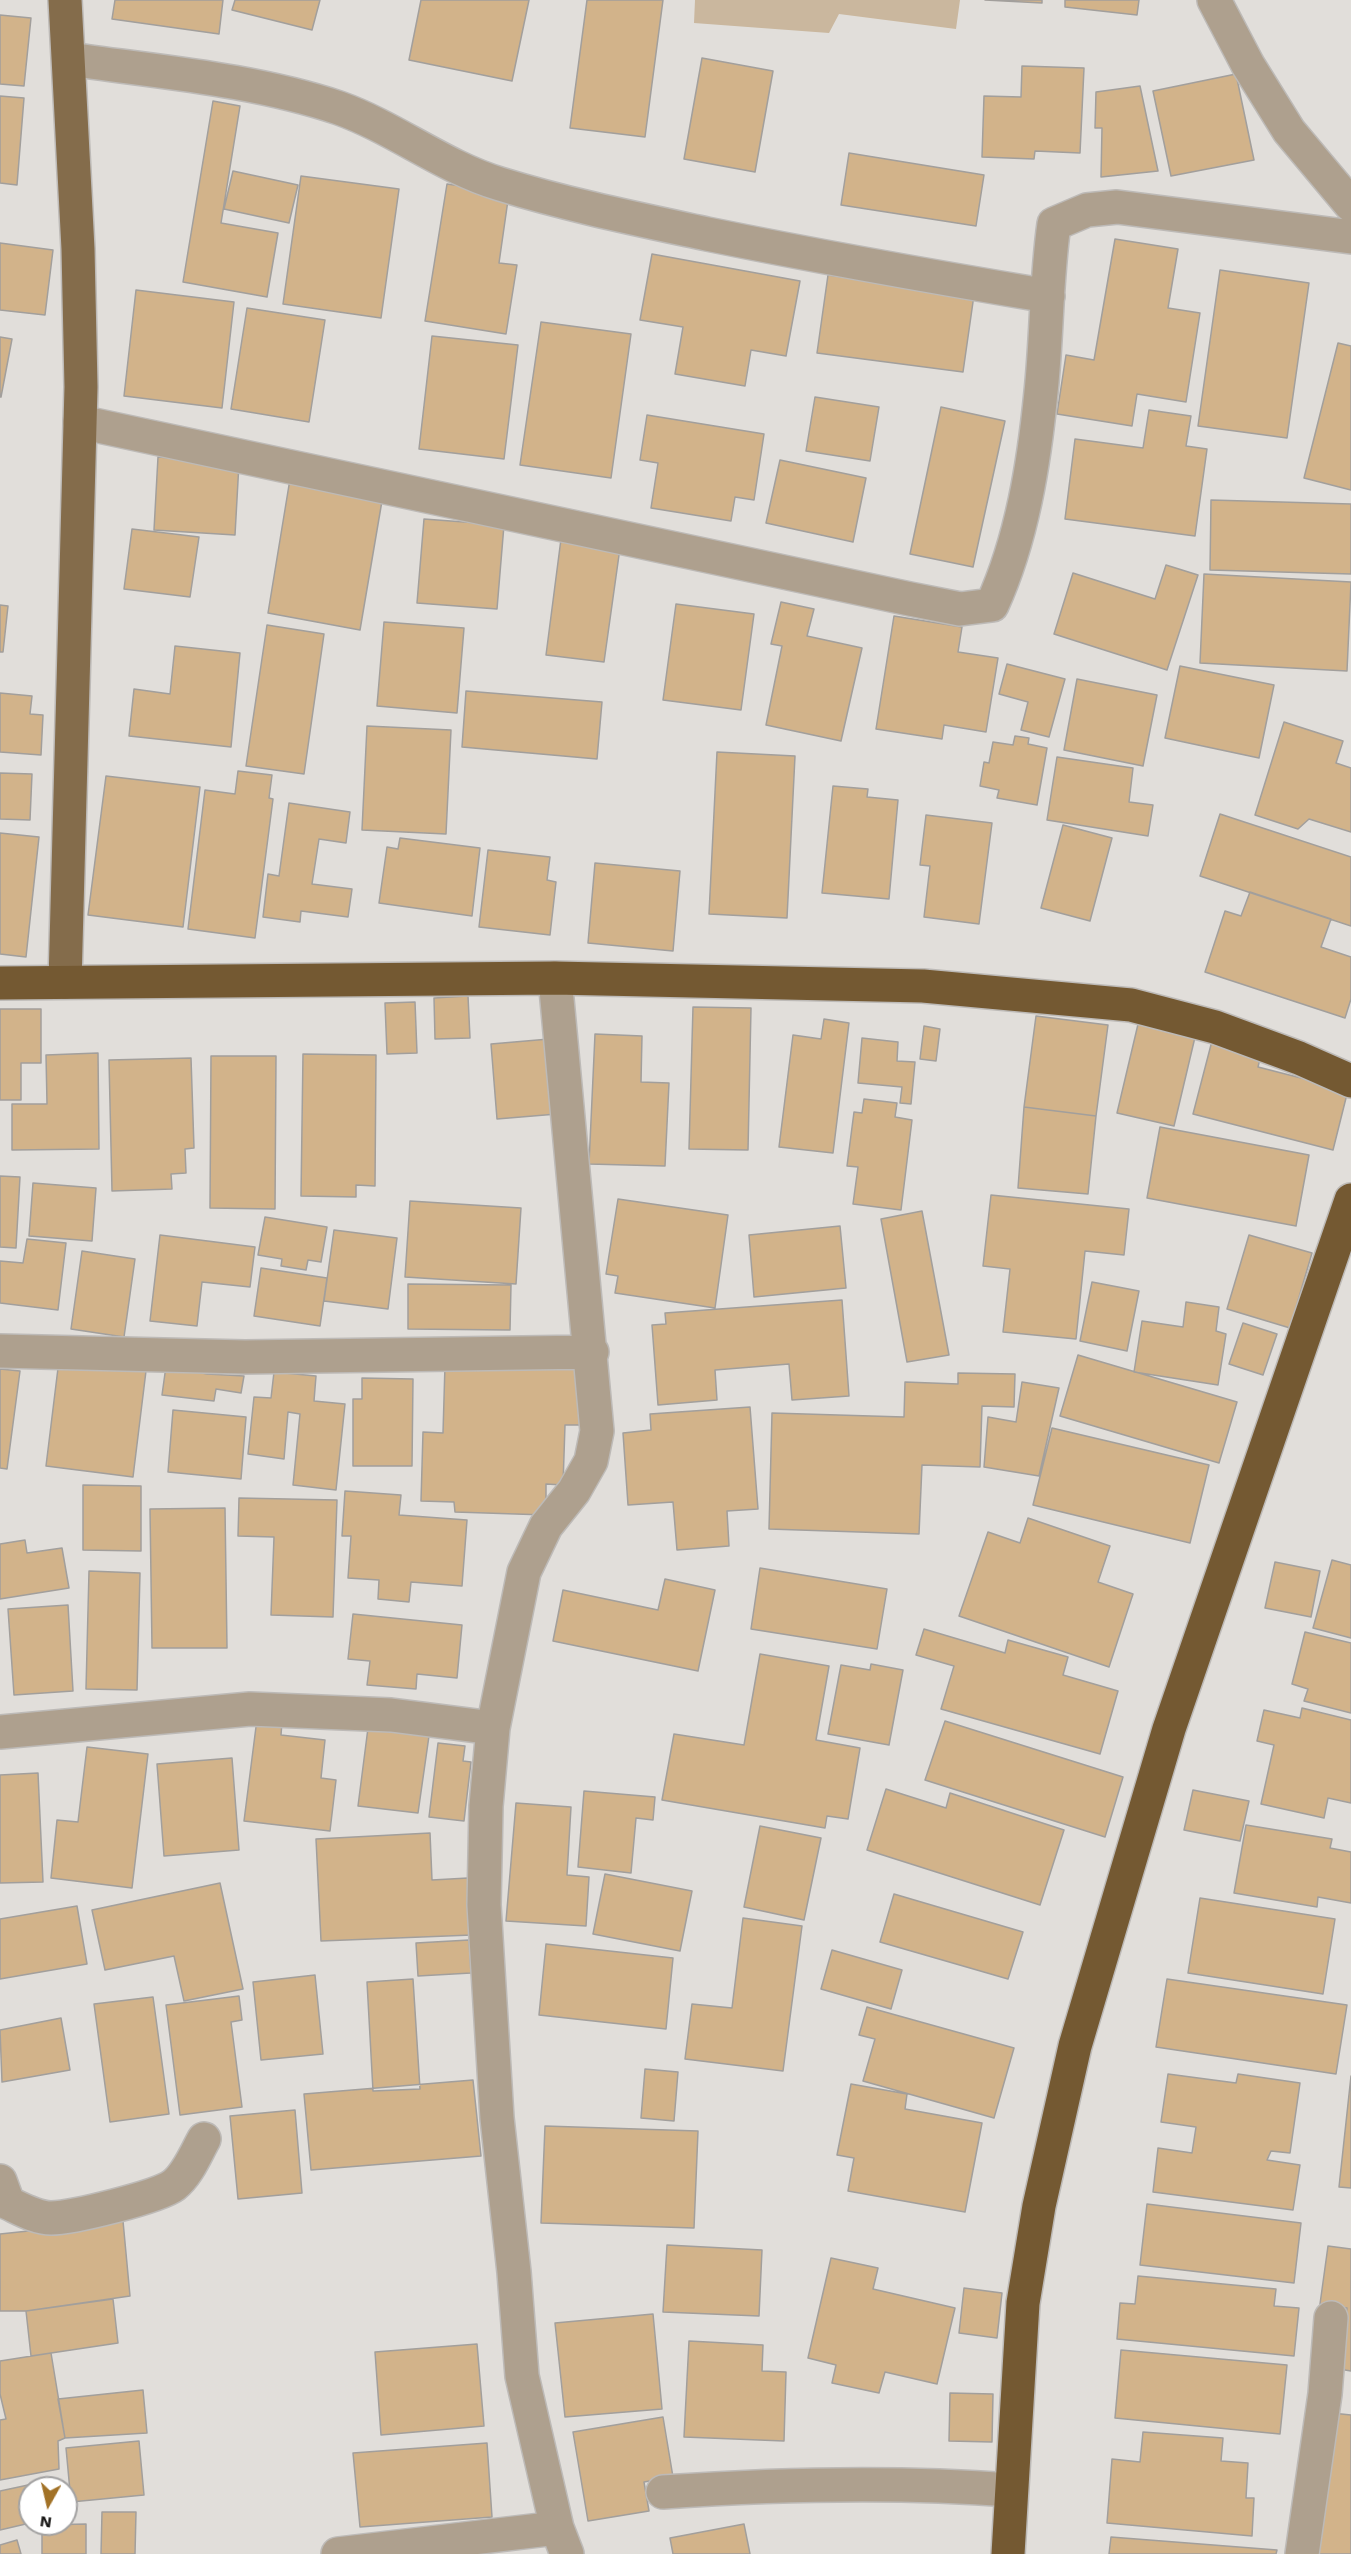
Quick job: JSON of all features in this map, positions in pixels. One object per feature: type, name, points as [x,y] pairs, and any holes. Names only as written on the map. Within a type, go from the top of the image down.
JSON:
[{"type":"highway","points":[[0,983],[555,978],[923,986],[1131,1005],[1215,1027],[1299,1058],[1351,1081]]},
{"type":"highway","points":[[1008,2554],[1023,2303],[1056,2123],[1076,2046],[1169,1729],[1351,1200]]},
{"type":"main road","points":[[65,0],[78,249],[81,387],[65,982]]},
{"type":"street","points":[[1214,0],[1248,65],[1289,130],[1351,205]]},
{"type":"street","points":[[69,59],[257,87],[339,108],[385,128],[452,164],[496,183],[602,212],[805,254],[1048,297]]},
{"type":"street","points":[[80,422],[910,599],[960,609],[992,605],[1008,571],[1028,490],[1041,392],[1054,224],[1087,210],[1117,207],[1351,237]]},
{"type":"street","points":[[338,2554],[562,2541],[522,2376],[514,2272],[504,2200],[497,2118],[484,1905],[486,1806],[494,1728],[524,1572],[546,1526],[574,1491],[591,1461],[597,1431],[592,1352],[583,1290],[555,978]]},
{"type":"street","points":[[0,1351],[245,1357],[592,1352]]},
{"type":"street","points":[[0,1732],[250,1709],[391,1715],[494,1728]]},
{"type":"street","points":[[0,2181],[8,2203],[31,2214],[50,2218],[82,2213],[160,2193],[175,2184],[204,2139]]},
{"type":"street","points":[[1302,2554],[1338,2396],[1331,2318]]},
{"type":"street","points":[[663,2492],[758,2485],[843,2483],[936,2484],[1011,2490]]},
{"type":"shaded area","points":[[695,0],[960,0],[956,29],[839,14],[829,33],[694,23]]},
{"type":"building","points":[[115,0],[223,0],[219,34],[112,19]]},
{"type":"building","points":[[235,0],[320,0],[312,30],[232,10]]},
{"type":"building","points":[[421,0],[529,0],[512,81],[409,60]]},
{"type":"building","points":[[587,0],[663,0],[645,137],[570,128]]},
{"type":"building","points":[[985,0],[1042,0],[1042,3]]},
{"type":"building","points":[[1065,0],[1139,0],[1137,15],[1065,7]]},
{"type":"building","points":[[0,15],[31,18],[24,86],[0,84]]},
{"type":"building","points":[[702,58],[773,71],[755,172],[684,159]]},
{"type":"building","points":[[1022,66],[1084,68],[1080,153],[1035,151],[1034,159],[982,157],[984,96],[1021,97]]},
{"type":"building","points":[[1236,74],[1254,160],[1171,176],[1153,91]]},
{"type":"building","points":[[1140,86],[1158,171],[1101,177],[1102,128],[1095,128],[1096,92]]},
{"type":"building","points":[[0,96],[24,98],[17,185],[0,183]]},
{"type":"building","points":[[213,101],[240,106],[221,223],[278,233],[267,297],[183,282]]},
{"type":"building","points":[[849,153],[984,175],[976,226],[841,205]]},
{"type":"building","points":[[233,171],[298,185],[289,223],[224,209]]},
{"type":"building","points":[[301,176],[399,189],[381,318],[283,304]]},
{"type":"building","points":[[447,184],[509,193],[499,263],[517,265],[506,334],[425,321]]},
{"type":"building","points":[[1115,239],[1178,249],[1168,308],[1200,313],[1186,402],[1137,394],[1132,426],[1057,414],[1066,355],[1094,360]]},
{"type":"building","points":[[0,243],[53,250],[45,315],[0,310]]},
{"type":"building","points":[[652,254],[800,281],[786,356],[751,350],[745,386],[675,374],[683,327],[640,320]]},
{"type":"building","points":[[1220,270],[1309,283],[1287,438],[1198,426]]},
{"type":"building","points":[[828,275],[974,295],[963,372],[817,353]]},
{"type":"building","points":[[136,290],[234,302],[222,408],[124,396]]},
{"type":"building","points":[[247,308],[325,320],[309,422],[231,409]]},
{"type":"building","points":[[541,322],[631,334],[611,478],[520,465]]},
{"type":"building","points":[[432,336],[518,345],[504,459],[419,449]]},
{"type":"building","points":[[0,337],[12,339],[1,397],[0,397]]},
{"type":"building","points":[[1338,343],[1351,346],[1351,490],[1304,478]]},
{"type":"building","points":[[815,397],[879,407],[870,461],[806,451]]},
{"type":"building","points":[[941,407],[1005,421],[973,567],[910,554]]},
{"type":"building","points":[[1149,410],[1191,416],[1186,446],[1207,449],[1195,536],[1065,519],[1075,439],[1143,448]]},
{"type":"building","points":[[647,415],[764,434],[754,500],[735,497],[731,521],[651,508],[658,463],[640,460]]},
{"type":"building","points":[[158,457],[239,463],[235,535],[154,530]]},
{"type":"building","points":[[780,460],[866,478],[853,542],[766,523]]},
{"type":"building","points":[[290,479],[383,495],[360,630],[268,613]]},
{"type":"building","points":[[1211,500],[1351,504],[1351,574],[1210,570]]},
{"type":"building","points":[[424,519],[504,525],[497,609],[417,603]]},
{"type":"building","points":[[132,529],[199,537],[190,597],[124,589]]},
{"type":"building","points":[[561,539],[620,548],[604,662],[546,655]]},
{"type":"building","points":[[1166,565],[1198,575],[1167,670],[1054,634],[1073,573],[1155,599]]},
{"type":"building","points":[[1204,574],[1351,582],[1347,671],[1200,663]]},
{"type":"building","points":[[781,602],[814,609],[807,636],[862,648],[841,741],[766,725],[782,646],[771,644]]},
{"type":"building","points":[[676,604],[754,614],[741,710],[663,700]]},
{"type":"building","points":[[0,605],[8,606],[3,652],[0,652]]},
{"type":"building","points":[[894,616],[962,627],[958,652],[998,658],[986,732],[944,725],[942,739],[876,729]]},
{"type":"building","points":[[384,622],[464,628],[457,713],[377,706]]},
{"type":"building","points":[[267,625],[324,634],[304,774],[246,766]]},
{"type":"building","points":[[175,646],[240,653],[231,747],[129,736],[134,689],[170,694]]},
{"type":"building","points":[[1007,664],[1065,679],[1049,737],[1021,730],[1028,702],[999,694]]},
{"type":"building","points":[[1180,666],[1274,685],[1259,758],[1165,738]]},
{"type":"building","points":[[1077,679],[1157,695],[1143,766],[1064,750]]},
{"type":"building","points":[[466,691],[602,702],[597,759],[462,747]]},
{"type":"building","points":[[0,693],[32,696],[30,714],[43,715],[41,755],[0,752]]},
{"type":"building","points":[[1284,722],[1343,741],[1336,763],[1351,768],[1351,832],[1309,819],[1298,829],[1255,815]]},
{"type":"building","points":[[367,726],[451,730],[446,834],[362,830]]},
{"type":"building","points":[[1015,736],[1029,738],[1028,744],[1047,748],[1037,805],[997,798],[999,790],[980,786],[984,762],[989,763],[993,742],[1013,745]]},
{"type":"building","points":[[717,752],[795,756],[787,918],[709,914]]},
{"type":"building","points":[[1057,757],[1133,768],[1129,802],[1153,805],[1148,836],[1047,820]]},
{"type":"building","points":[[238,771],[272,775],[269,798],[273,799],[255,938],[188,929],[205,790],[235,794]]},
{"type":"building","points":[[0,773],[32,774],[30,820],[0,819]]},
{"type":"building","points":[[106,776],[200,787],[183,927],[88,915]]},
{"type":"building","points":[[833,786],[868,789],[867,797],[898,800],[889,899],[822,893]]},
{"type":"building","points":[[289,803],[350,812],[346,843],[319,839],[312,884],[352,889],[348,917],[301,911],[300,922],[263,917],[268,874],[279,876]]},
{"type":"building","points":[[1220,814],[1351,857],[1351,926],[1200,876]]},
{"type":"building","points":[[926,815],[992,823],[979,924],[924,917],[930,866],[920,865]]},
{"type":"building","points":[[1063,825],[1112,838],[1090,921],[1041,908]]},
{"type":"building","points":[[0,833],[39,837],[26,957],[0,954]]},
{"type":"building","points":[[400,838],[480,848],[472,916],[379,903],[387,847],[398,849]]},
{"type":"building","points":[[488,850],[550,857],[547,880],[556,882],[550,935],[479,927]]},
{"type":"building","points":[[595,863],[680,871],[673,951],[588,943]]},
{"type":"building","points":[[1250,892],[1331,919],[1321,947],[1351,957],[1351,999],[1345,1018],[1205,972],[1225,911],[1241,916]]},
{"type":"building","points":[[468,996],[470,1038],[435,1039],[434,998]]},
{"type":"building","points":[[415,1002],[417,1053],[387,1054],[385,1003]]},
{"type":"building","points":[[693,1007],[751,1008],[748,1150],[689,1149]]},
{"type":"building","points":[[0,1009],[41,1009],[41,1063],[21,1063],[21,1100],[0,1100]]},
{"type":"building","points":[[1036,1016],[1108,1025],[1096,1116],[1024,1107]]},
{"type":"building","points":[[824,1019],[849,1023],[833,1153],[779,1147],[793,1035],[821,1039]]},
{"type":"building","points":[[1139,1020],[1196,1033],[1174,1126],[1117,1113]]},
{"type":"building","points":[[924,1026],[940,1029],[936,1061],[920,1059]]},
{"type":"building","points":[[595,1034],[642,1036],[641,1082],[669,1083],[665,1166],[589,1164]]},
{"type":"building","points":[[1213,1037],[1262,1050],[1258,1067],[1348,1090],[1333,1150],[1193,1114]]},
{"type":"building","points":[[862,1038],[898,1042],[897,1061],[915,1062],[911,1104],[900,1103],[902,1087],[858,1083]]},
{"type":"building","points":[[549,1039],[557,1114],[497,1119],[491,1044]]},
{"type":"building","points":[[98,1053],[99,1149],[12,1150],[12,1104],[47,1104],[46,1055]]},
{"type":"building","points":[[303,1054],[376,1055],[375,1186],[356,1185],[356,1197],[301,1196]]},
{"type":"building","points":[[211,1056],[276,1056],[275,1209],[210,1208]]},
{"type":"building","points":[[191,1058],[194,1148],[185,1149],[186,1173],[171,1174],[172,1189],[112,1191],[109,1060]]},
{"type":"building","points":[[864,1099],[897,1103],[895,1117],[912,1120],[901,1210],[853,1204],[858,1167],[847,1166],[854,1112],[862,1113]]},
{"type":"building","points":[[1024,1107],[1096,1116],[1088,1194],[1018,1188]]},
{"type":"building","points":[[1160,1127],[1309,1155],[1296,1226],[1147,1198]]},
{"type":"building","points":[[0,1176],[20,1177],[16,1248],[0,1247]]},
{"type":"building","points":[[33,1183],[96,1188],[92,1241],[29,1236]]},
{"type":"building","points":[[991,1195],[1129,1209],[1124,1255],[1085,1251],[1076,1339],[1003,1332],[1010,1269],[983,1266]]},
{"type":"building","points":[[618,1199],[728,1215],[715,1308],[615,1293],[618,1276],[606,1274]]},
{"type":"building","points":[[410,1201],[521,1208],[516,1284],[405,1277]]},
{"type":"building","points":[[922,1211],[949,1355],[907,1362],[881,1219]]},
{"type":"building","points":[[265,1217],[327,1227],[321,1262],[308,1260],[306,1270],[281,1266],[282,1259],[258,1255]]},
{"type":"building","points":[[840,1226],[846,1288],[754,1297],[749,1235]]},
{"type":"building","points":[[334,1230],[397,1238],[388,1309],[324,1301]]},
{"type":"building","points":[[160,1235],[255,1247],[250,1287],[202,1282],[197,1326],[150,1321]]},
{"type":"building","points":[[1249,1235],[1312,1253],[1290,1328],[1227,1309]]},
{"type":"building","points":[[27,1239],[66,1243],[58,1310],[0,1303],[0,1261],[23,1263]]},
{"type":"building","points":[[82,1251],[135,1259],[124,1337],[71,1329]]},
{"type":"building","points":[[261,1268],[327,1278],[320,1326],[254,1316]]},
{"type":"building","points":[[1092,1282],[1139,1291],[1127,1351],[1080,1341]]},
{"type":"building","points":[[408,1284],[511,1285],[510,1330],[408,1329]]},
{"type":"building","points":[[842,1300],[849,1396],[792,1400],[789,1364],[715,1370],[717,1400],[658,1405],[652,1325],[666,1324],[665,1313]]},
{"type":"building","points":[[1186,1302],[1219,1307],[1216,1331],[1226,1334],[1218,1385],[1134,1372],[1142,1321],[1183,1327]]},
{"type":"building","points":[[1243,1323],[1277,1334],[1263,1375],[1229,1364]]},
{"type":"building","points":[[1078,1355],[1237,1402],[1219,1463],[1060,1416]]},
{"type":"building","points":[[59,1360],[146,1371],[133,1477],[46,1466]]},
{"type":"building","points":[[445,1365],[582,1369],[581,1425],[565,1425],[563,1485],[546,1484],[546,1515],[455,1512],[454,1502],[421,1501],[423,1432],[443,1433]]},
{"type":"building","points":[[166,1366],[207,1374],[244,1376],[241,1393],[216,1389],[214,1401],[162,1395]]},
{"type":"building","points":[[0,1369],[20,1371],[7,1469],[0,1468]]},
{"type":"building","points":[[274,1372],[316,1376],[314,1401],[345,1404],[336,1490],[293,1485],[300,1414],[288,1412],[284,1459],[248,1454],[254,1397],[271,1398]]},
{"type":"building","points":[[958,1373],[1015,1374],[1014,1407],[982,1406],[980,1467],[922,1465],[919,1534],[769,1529],[772,1413],[904,1417],[905,1382],[958,1384]]},
{"type":"building","points":[[362,1378],[413,1379],[412,1466],[353,1466],[353,1399],[362,1399]]},
{"type":"building","points":[[1022,1382],[1059,1388],[1039,1476],[984,1467],[988,1417],[1016,1422]]},
{"type":"building","points":[[750,1407],[758,1509],[727,1511],[729,1546],[677,1550],[673,1502],[628,1505],[623,1433],[651,1430],[650,1414]]},
{"type":"building","points":[[173,1410],[246,1417],[241,1479],[168,1472]]},
{"type":"building","points":[[1052,1428],[1209,1465],[1190,1543],[1033,1505]]},
{"type":"building","points":[[83,1485],[141,1486],[141,1551],[83,1550]]},
{"type":"building","points":[[345,1491],[401,1495],[399,1515],[467,1520],[462,1586],[411,1582],[409,1602],[378,1599],[379,1580],[348,1578],[351,1536],[342,1536]]},
{"type":"building","points":[[239,1498],[337,1500],[333,1617],[271,1615],[274,1537],[238,1536]]},
{"type":"building","points":[[225,1508],[227,1648],[152,1648],[150,1509]]},
{"type":"building","points":[[1028,1518],[1110,1546],[1098,1582],[1133,1594],[1109,1667],[959,1616],[988,1532],[1020,1543]]},
{"type":"building","points":[[25,1540],[27,1553],[62,1548],[69,1588],[0,1599],[0,1544]]},
{"type":"building","points":[[1332,1560],[1351,1565],[1351,1638],[1313,1628]]},
{"type":"building","points":[[1275,1562],[1320,1571],[1311,1617],[1265,1608]]},
{"type":"building","points":[[760,1568],[887,1589],[877,1649],[751,1629]]},
{"type":"building","points":[[89,1571],[140,1573],[137,1690],[86,1689]]},
{"type":"building","points":[[665,1579],[715,1590],[698,1671],[553,1641],[563,1590],[658,1610]]},
{"type":"building","points":[[68,1605],[73,1691],[14,1695],[8,1609]]},
{"type":"building","points":[[353,1614],[462,1625],[457,1678],[417,1674],[416,1689],[367,1685],[370,1661],[348,1659]]},
{"type":"building","points":[[924,1629],[1005,1653],[1008,1640],[1068,1657],[1063,1675],[1118,1691],[1100,1754],[941,1709],[954,1666],[916,1655]]},
{"type":"building","points":[[1305,1632],[1351,1643],[1351,1713],[1304,1701],[1308,1689],[1292,1684]]},
{"type":"building","points":[[760,1654],[829,1666],[816,1740],[860,1748],[848,1819],[827,1816],[825,1828],[662,1800],[674,1734],[744,1745]]},
{"type":"building","points":[[871,1664],[903,1670],[889,1745],[828,1734],[841,1665],[870,1670]]},
{"type":"building","points":[[1302,1708],[1351,1720],[1351,1803],[1328,1798],[1324,1818],[1261,1804],[1274,1745],[1257,1741],[1264,1710],[1300,1718]]},
{"type":"building","points":[[257,1719],[282,1722],[281,1735],[325,1740],[321,1778],[336,1780],[330,1831],[244,1821]]},
{"type":"building","points":[[945,1721],[1123,1777],[1105,1837],[925,1780]]},
{"type":"building","points":[[368,1728],[429,1736],[418,1813],[358,1806]]},
{"type":"building","points":[[438,1743],[465,1746],[463,1761],[471,1762],[464,1821],[429,1817]]},
{"type":"building","points":[[87,1747],[148,1754],[132,1888],[51,1878],[57,1820],[78,1822]]},
{"type":"building","points":[[232,1758],[239,1850],[164,1856],[157,1764]]},
{"type":"building","points":[[38,1773],[43,1882],[0,1883],[0,1775]]},
{"type":"building","points":[[886,1789],[946,1808],[950,1793],[1064,1830],[1040,1905],[867,1850]]},
{"type":"building","points":[[1193,1790],[1249,1801],[1240,1841],[1184,1830]]},
{"type":"building","points":[[584,1791],[655,1797],[653,1820],[636,1818],[631,1873],[578,1867]]},
{"type":"building","points":[[516,1803],[571,1807],[567,1875],[589,1877],[586,1926],[506,1921]]},
{"type":"building","points":[[1246,1825],[1332,1839],[1330,1848],[1351,1852],[1351,1903],[1318,1897],[1317,1907],[1234,1893]]},
{"type":"building","points":[[760,1826],[821,1838],[804,1920],[744,1907]]},
{"type":"building","points":[[430,1833],[432,1880],[468,1878],[472,1935],[321,1941],[316,1839]]},
{"type":"building","points":[[605,1874],[692,1891],[680,1951],[593,1934]]},
{"type":"building","points":[[220,1883],[243,1989],[184,2001],[174,1956],[105,1970],[92,1910]]},
{"type":"building","points":[[894,1894],[1023,1932],[1008,1979],[880,1942]]},
{"type":"building","points":[[1200,1898],[1335,1919],[1323,1994],[1188,1973]]},
{"type":"building","points":[[77,1906],[87,1964],[0,1979],[0,1919]]},
{"type":"building","points":[[743,1918],[802,1926],[783,2071],[685,2059],[692,2004],[732,2008]]},
{"type":"building","points":[[469,1940],[471,1973],[418,1976],[416,1943]]},
{"type":"building","points":[[546,1944],[673,1958],[666,2029],[539,2015]]},
{"type":"building","points":[[832,1950],[902,1970],[891,2009],[821,1989]]},
{"type":"building","points":[[315,1975],[323,2054],[261,2060],[253,1982]]},
{"type":"building","points":[[413,1979],[420,2089],[373,2091],[367,1982]]},
{"type":"building","points":[[1167,1979],[1347,2005],[1336,2074],[1156,2047]]},
{"type":"building","points":[[239,1996],[242,2020],[231,2022],[242,2107],[180,2115],[166,2005]]},
{"type":"building","points":[[153,1997],[169,2114],[110,2122],[94,2004]]},
{"type":"building","points":[[867,2007],[1014,2048],[994,2118],[863,2081],[875,2039],[859,2035]]},
{"type":"building","points":[[61,2018],[70,2070],[2,2082],[0,2030]]},
{"type":"building","points":[[645,2069],[678,2072],[674,2121],[641,2118]]},
{"type":"building","points":[[1168,2074],[1236,2083],[1238,2074],[1300,2083],[1290,2153],[1271,2151],[1267,2160],[1300,2165],[1293,2210],[1153,2192],[1158,2148],[1192,2153],[1196,2127],[1161,2122]]},
{"type":"building","points":[[1351,2076],[1351,2188],[1339,2187]]},
{"type":"building","points":[[473,2080],[481,2156],[311,2170],[304,2094]]},
{"type":"building","points":[[851,2084],[907,2094],[905,2109],[982,2123],[965,2212],[848,2191],[854,2158],[837,2155]]},
{"type":"building","points":[[295,2110],[302,2193],[238,2199],[230,2116]]},
{"type":"building","points":[[545,2126],[698,2131],[694,2228],[541,2223]]},
{"type":"building","points":[[1147,2204],[1301,2223],[1294,2283],[1140,2265]]},
{"type":"building","points":[[123,2221],[130,2296],[26,2311],[0,2311],[0,2234]]},
{"type":"building","points":[[667,2245],[762,2250],[759,2316],[663,2312]]},
{"type":"building","points":[[1328,2246],[1351,2249],[1351,2371],[1339,2369],[1347,2308],[1320,2304]]},
{"type":"building","points":[[831,2258],[878,2268],[873,2289],[955,2308],[937,2384],[885,2372],[879,2393],[832,2383],[836,2365],[808,2358]]},
{"type":"building","points":[[1138,2276],[1276,2289],[1274,2306],[1299,2308],[1294,2356],[1117,2339],[1120,2303],[1135,2304]]},
{"type":"building","points":[[964,2288],[1002,2293],[997,2338],[959,2333]]},
{"type":"building","points":[[113,2299],[118,2343],[31,2356],[26,2311]]},
{"type":"building","points":[[653,2314],[662,2409],[565,2417],[555,2323]]},
{"type":"building","points":[[689,2341],[763,2345],[762,2371],[786,2372],[784,2441],[684,2437]]},
{"type":"building","points":[[477,2344],[484,2426],[381,2435],[375,2352]]},
{"type":"building","points":[[1121,2350],[1287,2365],[1280,2434],[1115,2418]]},
{"type":"building","points":[[51,2353],[65,2438],[58,2441],[59,2469],[0,2480],[0,2420],[6,2419],[0,2394],[0,2361]]},
{"type":"building","points":[[143,2390],[147,2433],[65,2438],[58,2399]]},
{"type":"building","points":[[950,2393],[993,2394],[992,2442],[949,2441]]},
{"type":"building","points":[[1332,2413],[1351,2415],[1351,2554],[1316,2554]]},
{"type":"building","points":[[663,2417],[673,2477],[644,2482],[649,2511],[588,2521],[573,2432]]},
{"type":"building","points":[[1143,2432],[1223,2438],[1221,2461],[1248,2463],[1246,2498],[1254,2498],[1252,2536],[1107,2523],[1112,2459],[1140,2462]]},
{"type":"building","points":[[139,2441],[144,2495],[78,2501],[78,2476],[69,2476],[66,2448]]},
{"type":"building","points":[[487,2443],[492,2517],[360,2527],[353,2453]]},
{"type":"building","points":[[18,2487],[18,2526],[0,2530],[0,2491]]},
{"type":"building","points":[[102,2512],[136,2512],[135,2554],[101,2554]]},
{"type":"building","points":[[78,2524],[86,2524],[86,2554],[42,2554],[42,2536],[78,2536]]},
{"type":"building","points":[[744,2524],[750,2554],[673,2554],[670,2538]]},
{"type":"building","points":[[1111,2537],[1277,2550],[1276,2554],[1109,2554]]},
{"type":"building","points":[[17,2540],[21,2554],[0,2554],[0,2545]]}]
